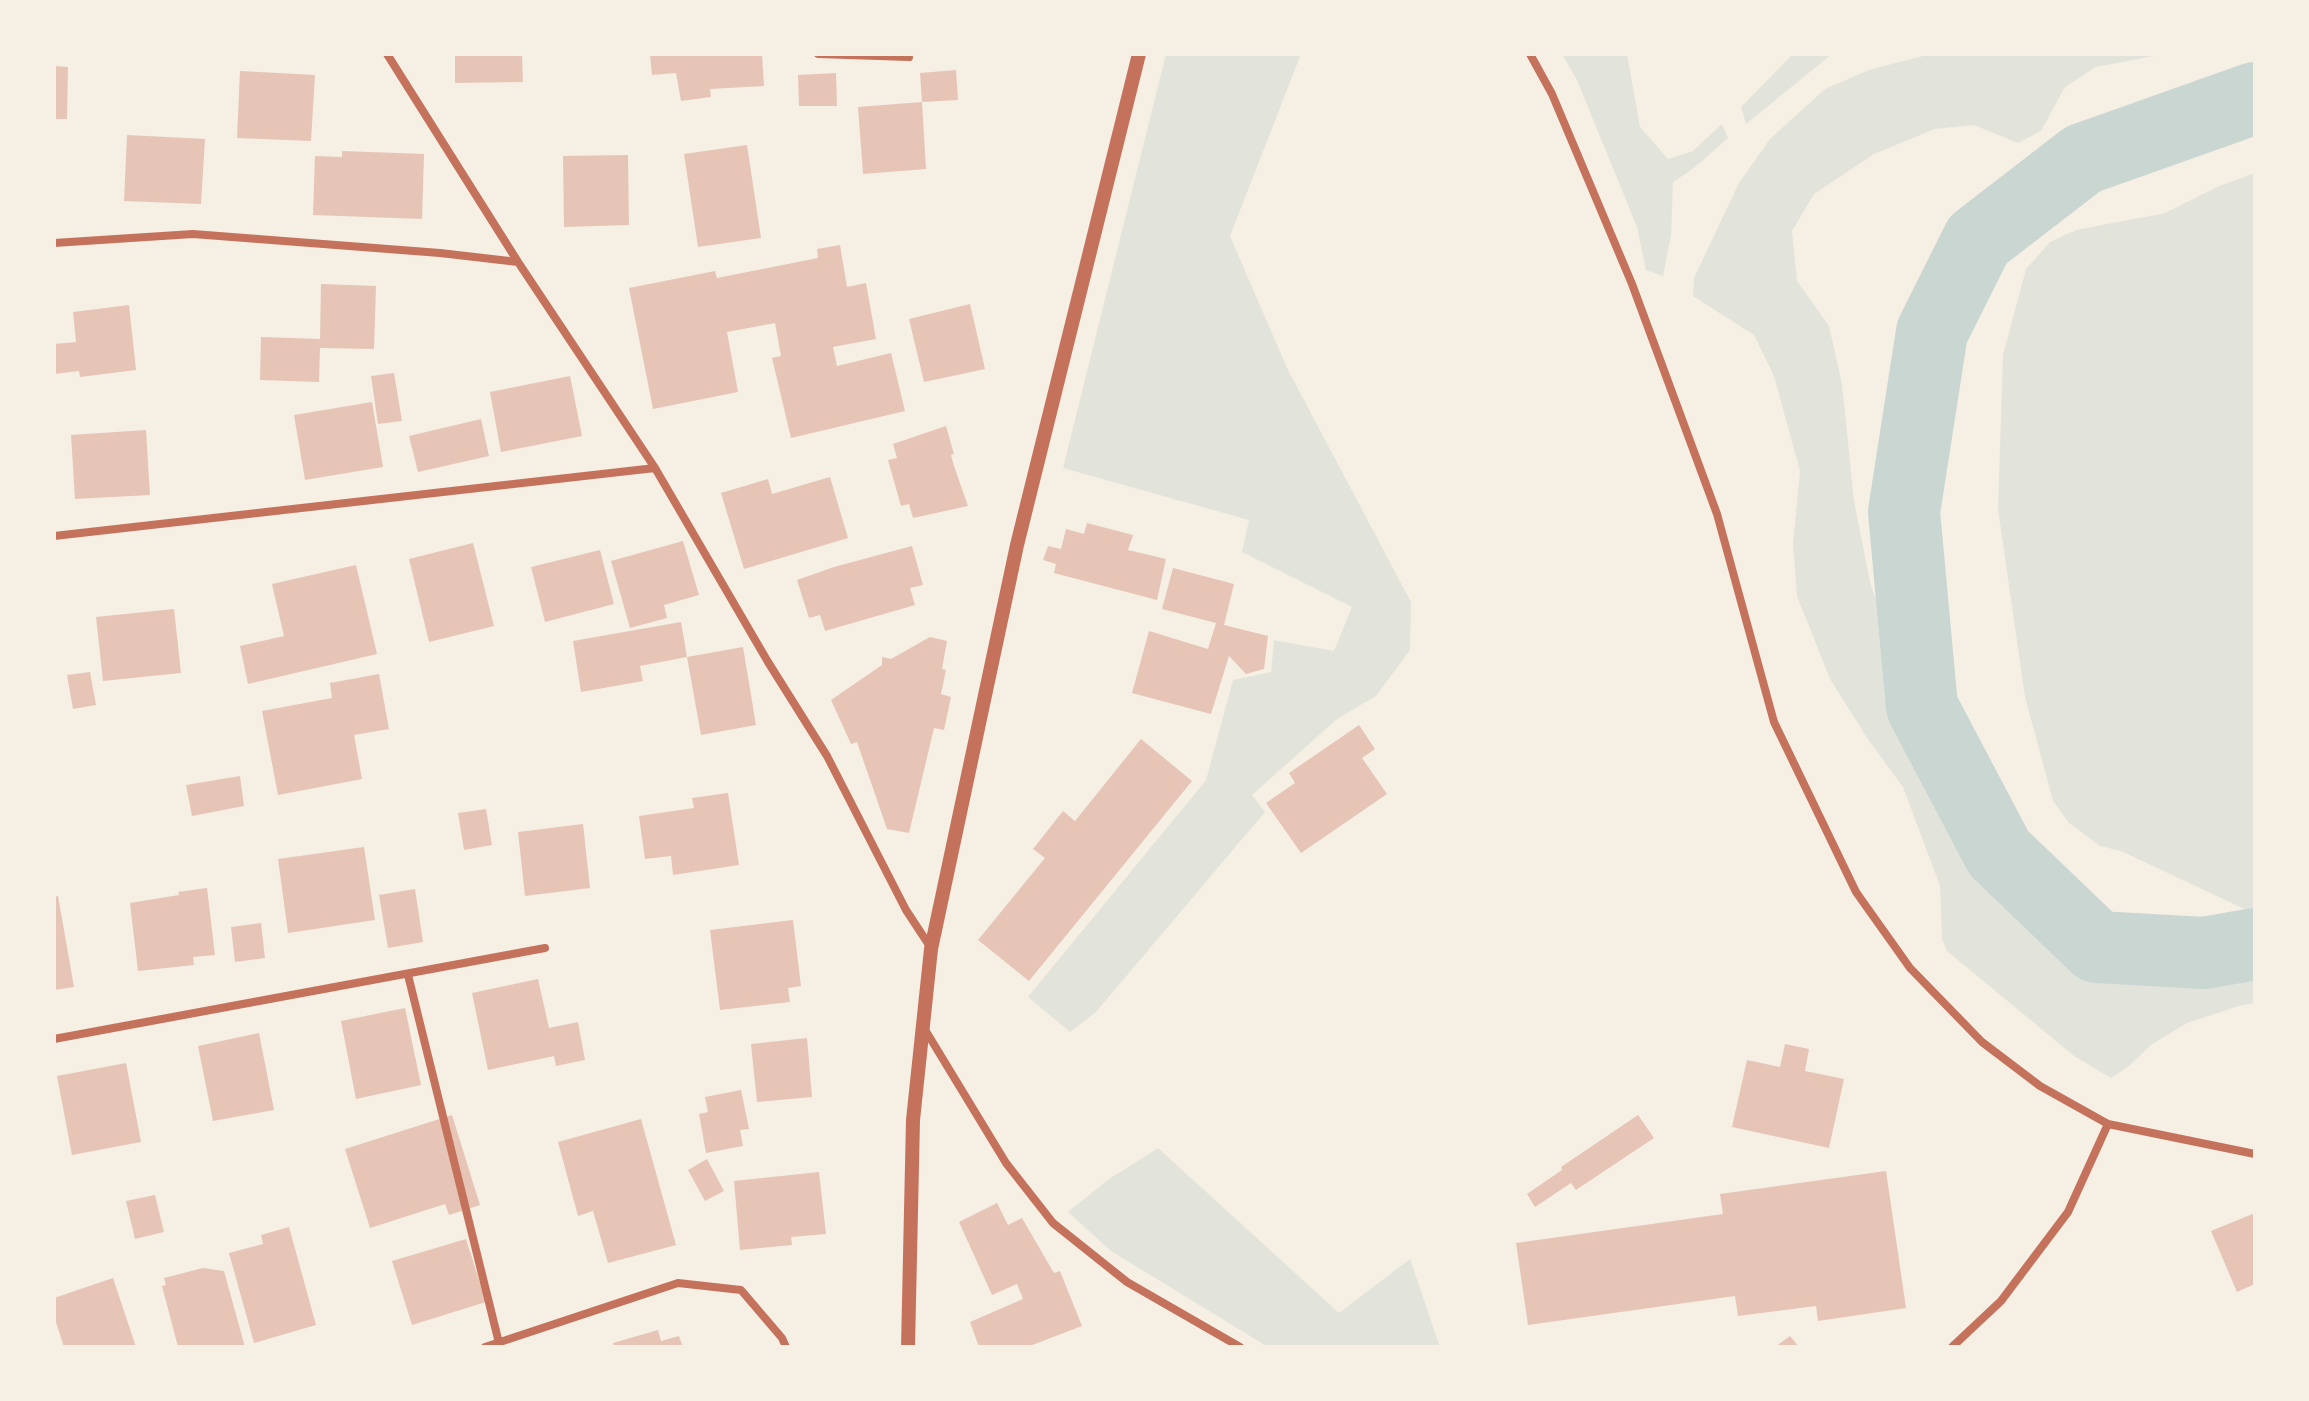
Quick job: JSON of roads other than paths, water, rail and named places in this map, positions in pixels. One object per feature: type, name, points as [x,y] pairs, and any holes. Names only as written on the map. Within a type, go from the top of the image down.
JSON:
[{"type":"street","points":[[387,54],[518,262],[655,468],[768,662],[827,756],[906,910],[931,949]]},
{"type":"street","points":[[818,54],[909,57]]},
{"type":"street","points":[[908,1347],[913,1120],[931,949],[1014,560],[1139,54]]},
{"type":"street","points":[[1530,54],[1552,94],[1626,269],[1712,500],[1774,722],[1856,892],[1910,968],[1982,1042],[2040,1086],[2108,1124],[2255,1154]]},
{"type":"street","points":[[54,243],[193,234],[518,262]]},
{"type":"street","points":[[54,536],[655,468]]},
{"type":"street","points":[[54,1039],[545,948]]},
{"type":"street","points":[[408,975],[499,1343]]},
{"type":"street","points":[[922,1025],[1006,1163],[1053,1223],[1127,1282],[1240,1347]]},
{"type":"street","points":[[1952,1347],[2001,1301],[2068,1212],[2108,1124]]},
{"type":"street","points":[[485,1347],[678,1283],[741,1290],[782,1338],[786,1347]]},
{"type":"waterway","points":[[2255,98],[2083,159],[1978,240],[1932,332],[1904,512],[1922,707],[1999,853],[2097,947],[2204,953],[2255,944]]}]
